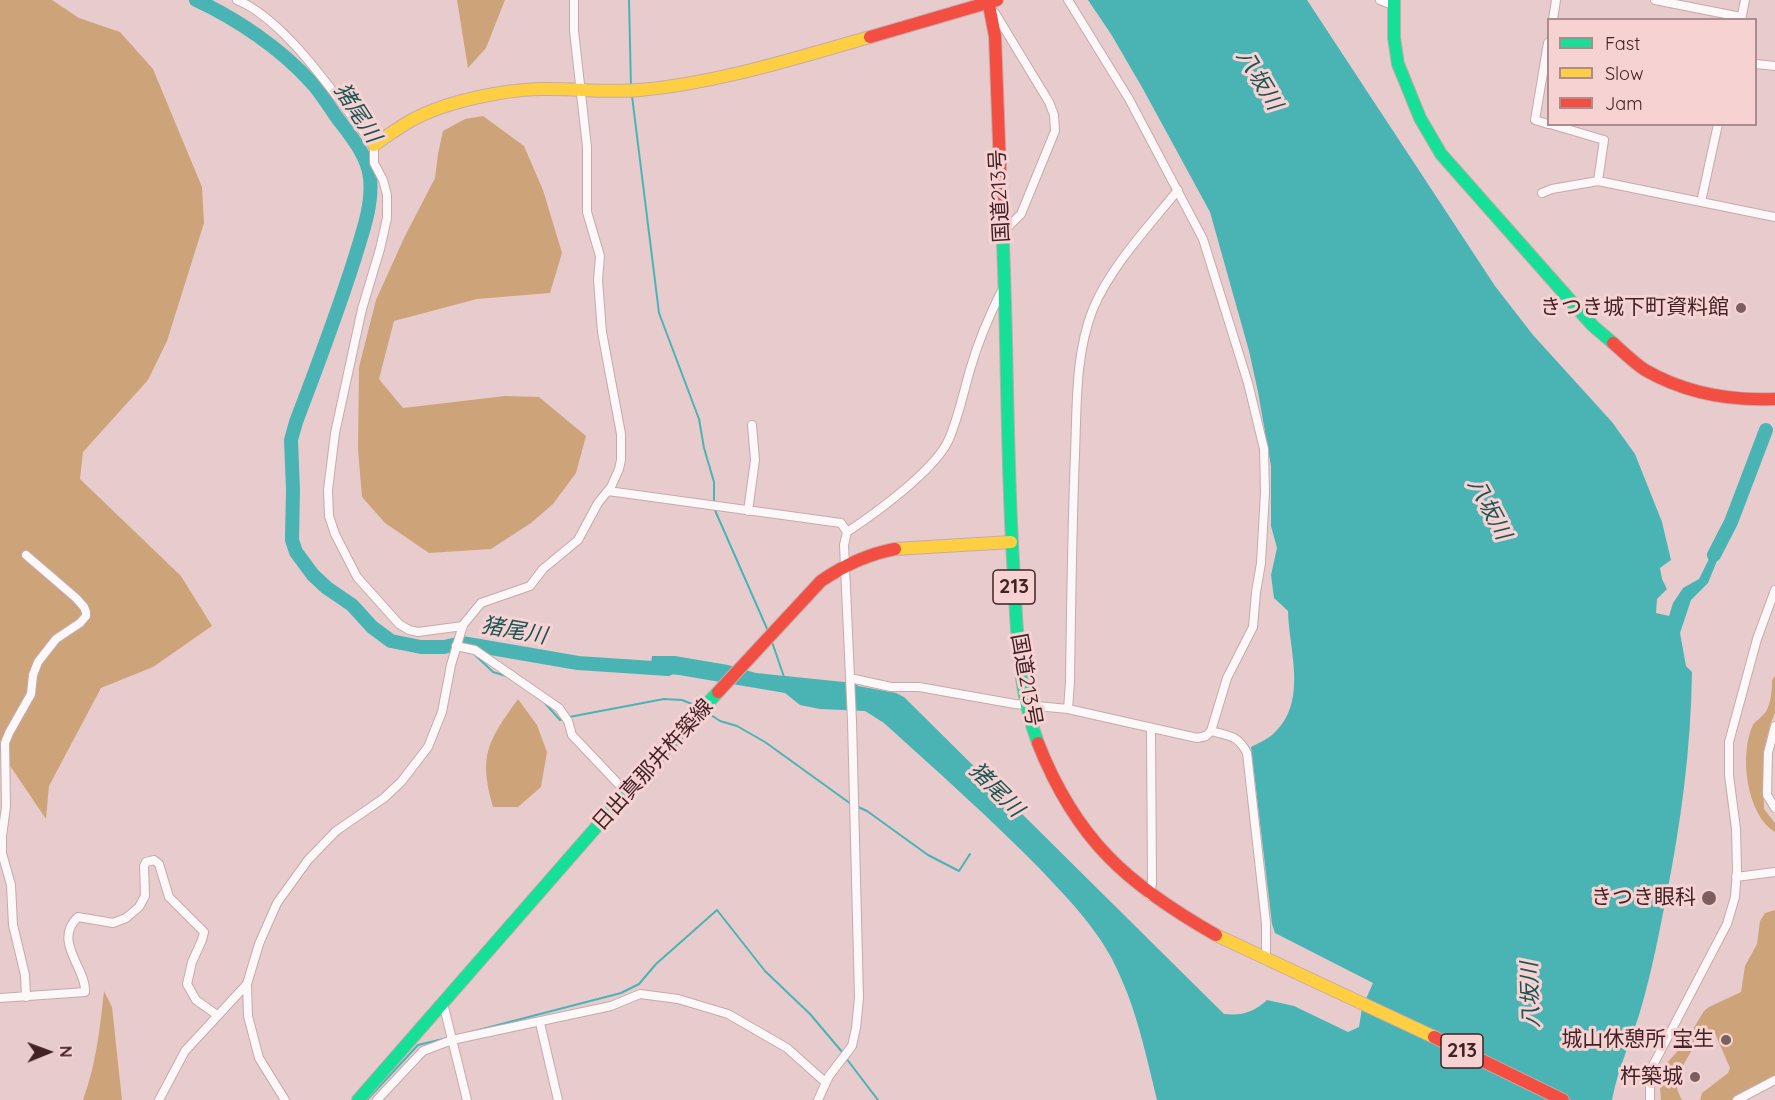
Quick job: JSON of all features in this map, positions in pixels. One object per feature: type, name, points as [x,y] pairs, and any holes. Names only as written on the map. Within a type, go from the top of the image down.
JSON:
[{"type":"main road","points":[[374,145],[411,120],[440,107],[503,93],[540,89],[640,90],[722,77],[992,1]]},
{"type":"main road","name":"国道213号","points":[[992,1],[1005,284],[1011,542],[1020,664],[1026,705],[1049,771],[1059,792],[1078,823],[1112,864],[1150,896],[1196,925],[1563,1100]]},
{"type":"main road","points":[[1394,3],[1394,38],[1398,64],[1420,118],[1436,145],[1593,326],[1644,369],[1683,387],[1709,395],[1750,400],[1775,399]]},
{"type":"main road","name":"日出真那井杵築線","points":[[358,1100],[696,714],[820,581],[845,566],[892,549],[1011,542]]},
{"type":"street","points":[[237,0],[256,9],[296,46],[374,145],[374,163],[383,180],[387,195],[387,218],[362,309],[335,433],[328,490],[329,516],[335,534],[357,577],[399,624],[418,632],[463,626]]},
{"type":"street","points":[[285,1100],[259,1058],[248,1016],[247,984],[277,903],[308,860],[336,831],[384,798],[401,782],[428,747],[442,712],[451,665],[463,626],[482,603],[530,586],[543,569],[578,540],[598,503],[616,477],[621,460],[621,434],[602,332],[598,280],[600,256],[587,212],[587,147],[574,31],[574,0]]},
{"type":"street","points":[[850,678],[891,687],[919,687],[1026,705],[1068,709],[1197,738],[1206,736],[1211,731],[1227,678],[1253,627],[1261,563],[1265,492],[1264,449],[1248,383],[1203,239],[1123,90],[1068,0]]},
{"type":"street","points":[[1380,0],[1394,3]]},
{"type":"street","points":[[1553,18],[1556,0]]},
{"type":"street","points":[[1655,0],[1741,18],[1744,0]]},
{"type":"street","points":[[992,1],[1049,102],[1054,115],[1055,130],[1021,214],[1002,234]]},
{"type":"street","points":[[1757,64],[1775,66]]},
{"type":"street","points":[[1546,72],[1535,120],[1547,123]]},
{"type":"street","points":[[1556,126],[1604,140],[1598,181]]},
{"type":"street","points":[[1701,202],[1718,126]]},
{"type":"street","points":[[1542,193],[1552,189],[1598,181],[1775,217]]},
{"type":"street","points":[[1068,709],[1077,385],[1086,331],[1099,297],[1115,272],[1178,190]]},
{"type":"street","points":[[818,1100],[825,1082],[845,1057],[855,1038],[859,998],[852,721],[844,545],[847,532],[896,496],[932,463],[947,444],[981,336],[1005,284]]},
{"type":"street","points":[[748,511],[755,460],[752,425]]},
{"type":"street","points":[[608,491],[841,523],[847,532]]},
{"type":"street","points":[[26,555],[75,598],[86,612],[86,616],[80,623],[56,639],[38,662],[33,675],[31,694],[5,743],[6,807],[2,853],[11,885],[13,925],[25,975],[26,997]]},
{"type":"street","points":[[1650,1100],[1650,1071],[1729,920],[1735,897],[1736,829],[1729,776],[1729,742],[1757,639],[1775,590]]},
{"type":"street","points":[[456,646],[475,650],[559,708],[568,721],[572,735],[627,793]]},
{"type":"street","points":[[1775,726],[1768,753],[1767,795],[1775,808]]},
{"type":"street","points":[[1150,896],[1152,883],[1151,729]]},
{"type":"street","points":[[1211,731],[1236,738],[1247,753],[1266,923],[1266,959]]},
{"type":"street","points":[[0,998],[85,992],[70,948],[70,932],[75,920],[78,917],[114,923],[126,918],[139,907],[145,896],[144,866],[146,862],[154,860],[159,864],[169,897],[204,932],[192,962],[187,984],[196,1000],[217,1015]]},
{"type":"street","points":[[1736,877],[1775,872]]},
{"type":"street","points":[[159,1100],[185,1051],[247,984]]},
{"type":"street","points":[[377,1100],[420,1052],[451,1036],[540,1023],[611,1006],[640,994],[678,999],[728,1014],[787,1048],[825,1082]]},
{"type":"street","points":[[443,1003],[467,1100]]},
{"type":"street","points":[[540,1023],[558,1100]]},
{"type":"street","points":[[1737,1100],[1775,1080]]},
{"type":"shaded area","points":[[0,0],[52,0],[79,18],[120,32],[153,69],[202,187],[204,223],[167,341],[148,380],[83,452],[80,479],[181,576],[212,626],[153,667],[101,688],[49,786],[46,819],[0,751]]},
{"type":"shaded area","points":[[457,0],[505,0],[486,48],[468,68]]},
{"type":"shaded area","points":[[483,116],[524,146],[543,190],[562,253],[550,293],[477,299],[394,321],[379,379],[403,408],[505,396],[539,397],[586,436],[576,473],[553,504],[531,523],[491,549],[429,553],[385,523],[362,497],[358,450],[359,367],[376,300],[435,178],[443,131],[465,119]]},
{"type":"shaded area","points":[[1775,676],[1775,713],[1764,750],[1763,774],[1764,809],[1775,823],[1775,832],[1765,824],[1757,812],[1748,783],[1746,751],[1753,725],[1768,708],[1772,680]]},
{"type":"shaded area","points":[[518,699],[537,725],[547,752],[541,787],[518,807],[493,807],[486,774],[486,761],[499,726]]},
{"type":"shaded area","points":[[1775,910],[1775,1078],[1734,1100],[1700,1100],[1702,1093],[1728,1073],[1730,1068],[1714,1031],[1708,1030],[1693,1048],[1680,1073],[1677,1086],[1682,1100],[1661,1100],[1660,1088],[1666,1064],[1684,1044],[1704,1011],[1741,992],[1745,966],[1757,944],[1760,921],[1765,913]]},
{"type":"shaded area","points":[[104,991],[112,1007],[122,1100],[83,1100],[94,1060]]},
{"type":"water","name":"八坂川","points":[[1088,0],[1307,0],[1495,286],[1533,335],[1612,422],[1635,454],[1662,522],[1671,560],[1660,568],[1667,589],[1657,599],[1656,613],[1669,616],[1673,603],[1683,588],[1699,579],[1719,539],[1725,541],[1708,583],[1691,600],[1680,633],[1686,666],[1692,672],[1690,729],[1681,814],[1649,979],[1612,1100],[1157,1100],[1142,1038],[1127,992],[1114,962],[1096,933],[1064,894],[1021,850],[884,723],[865,711],[820,709],[800,705],[785,693],[650,672],[652,656],[675,656],[728,665],[756,673],[854,683],[858,686],[896,693],[904,697],[1224,1014],[1247,1012],[1267,1000],[1294,1006],[1348,1032],[1359,1027],[1362,1008],[1373,983],[1275,933],[1272,924],[1251,747],[1272,735],[1283,722],[1294,693],[1294,676],[1288,611],[1274,598],[1271,575],[1277,548],[1271,526],[1271,466],[1249,351],[1210,212],[1143,89]]},
{"type":"waterway","name":"猪尾川","points":[[196,0],[257,35],[299,69],[318,90],[353,139],[369,170],[371,188],[364,226],[342,297],[291,440],[292,540],[296,552],[313,575],[352,605],[372,627],[391,641],[421,647],[444,647],[462,643],[578,663],[668,669]]},
{"type":"waterway","points":[[629,0],[631,87]]},
{"type":"waterway","points":[[632,96],[659,313],[699,419],[704,448],[714,482],[714,502]]},
{"type":"waterway","points":[[1714,555],[1731,522],[1766,430]]},
{"type":"waterway","points":[[714,508],[768,631]]},
{"type":"waterway","points":[[771,639],[784,677]]},
{"type":"waterway","points":[[474,654],[493,672],[506,676]]},
{"type":"waterway","points":[[569,717],[664,699],[682,700],[697,706]]},
{"type":"waterway","points":[[544,702],[560,720],[563,719]]},
{"type":"waterway","points":[[705,711],[720,721],[737,726],[765,742],[851,804]]},
{"type":"waterway","points":[[856,806],[867,811],[928,855],[959,871],[970,854]]},
{"type":"waterway","points":[[467,1033],[621,993],[639,984],[656,964],[717,910],[765,971],[810,1014],[843,1053]]},
{"type":"waterway","points":[[367,1100],[418,1045],[447,1038]]},
{"type":"waterway","points":[[846,1058],[878,1100]]},
{"type":"traffic: fast","points":[[1394,0],[1394,38],[1398,64],[1420,118],[1441,154],[1593,326],[1613,343]]},
{"type":"traffic: fast","points":[[1002,221],[1011,533],[1018,640],[1026,703],[1038,743]]},
{"type":"traffic: fast","points":[[358,1100],[647,769],[718,692]]},
{"type":"traffic: slow","points":[[374,145],[425,114],[474,98],[525,90],[627,91],[669,87],[756,69],[870,37]]},
{"type":"traffic: slow","points":[[895,549],[1011,542]]},
{"type":"traffic: slow","points":[[1216,935],[1434,1037]]},
{"type":"traffic: jam","points":[[988,0],[995,36],[1002,221]]},
{"type":"traffic: jam","points":[[870,37],[997,0]]},
{"type":"traffic: jam","points":[[1613,343],[1645,370],[1676,385],[1724,397],[1775,399]]},
{"type":"traffic: jam","points":[[718,692],[821,581],[856,561],[895,549]]},
{"type":"traffic: jam","points":[[1038,743],[1069,807],[1108,857],[1156,898],[1216,935]]},
{"type":"traffic: jam","points":[[1434,1037],[1563,1100]]},
{"type":"place","name":"きつき城下町資料館","points":[[1741,308]]},
{"type":"place","name":"きつき眼科","points":[[1709,898]]},
{"type":"place","name":"城山休憩所 宝生","points":[[1726,1040]]},
{"type":"place","name":"杵築城","points":[[1695,1077]]}]
